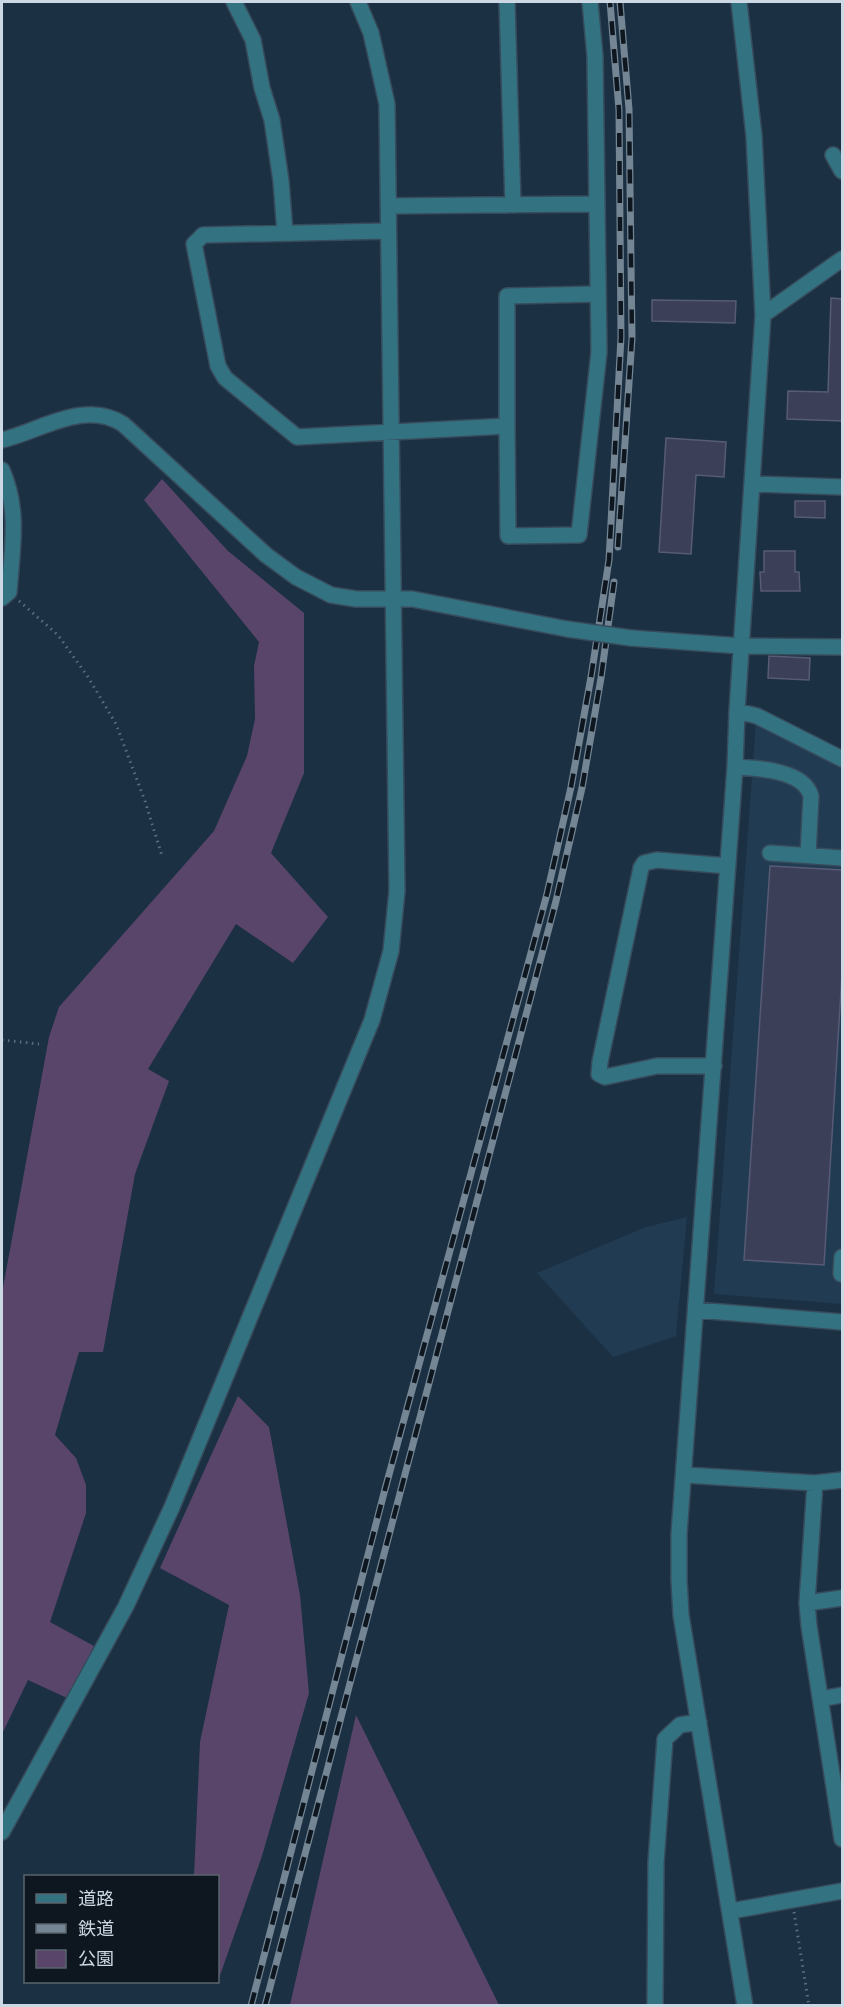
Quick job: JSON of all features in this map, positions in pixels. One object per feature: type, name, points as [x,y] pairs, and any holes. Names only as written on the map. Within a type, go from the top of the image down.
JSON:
[{"type":"street","points":[[234,2],[254,40],[262,88],[272,120],[281,181],[285,233]]},
{"type":"street","points":[[2,1832],[126,1606],[172,1507],[372,1020],[391,951],[397,891],[393,433],[387,104],[371,33],[358,2]]},
{"type":"street","points":[[507,2],[513,205]]},
{"type":"street","points":[[590,2],[595,56],[599,352],[579,535],[508,536],[507,296],[598,294]]},
{"type":"street","points":[[739,2],[754,136],[763,315],[736,711],[735,767],[679,1534],[679,1580],[681,1615],[745,2006]]},
{"type":"street","points":[[834,154],[843,171]]},
{"type":"street","points":[[388,206],[597,204]]},
{"type":"street","points":[[388,231],[203,235],[194,244],[218,366],[225,378],[297,438],[507,426]]},
{"type":"street","points":[[763,315],[843,259]]},
{"type":"street","points":[[2,440],[76,415],[92,414],[113,417],[266,555],[296,577],[331,595],[356,599],[412,599],[567,629],[631,638],[741,646],[843,647]]},
{"type":"street","points":[[2,470],[10,490],[14,520],[5,595]]},
{"type":"street","points":[[752,484],[843,487]]},
{"type":"street","points":[[736,711],[757,716],[843,759]]},
{"type":"street","points":[[735,767],[779,771],[804,784],[809,790],[811,796],[808,855]]},
{"type":"street","points":[[770,853],[843,858]]},
{"type":"street","points":[[714,1066],[657,1066],[605,1077],[599,1074],[644,862],[657,860],[728,866]]},
{"type":"street","points":[[841,1274],[843,1257]]},
{"type":"street","points":[[696,1310],[843,1322]]},
{"type":"street","points":[[685,1475],[815,1483],[843,1480]]},
{"type":"street","points":[[815,1483],[807,1603],[821,1699],[839,1793],[843,1839]]},
{"type":"street","points":[[807,1603],[843,1598]]},
{"type":"street","points":[[821,1699],[843,1695]]},
{"type":"street","points":[[655,2006],[656,1862],[665,1739],[680,1725],[699,1722]]},
{"type":"street","points":[[731,1911],[843,1891]]},
{"type":"path","points":[[5,595],[58,635],[94,686],[116,724],[145,801],[162,856]]},
{"type":"path","points":[[2,1040],[39,1044]]},
{"type":"path","points":[[792,1900],[809,2006]]},
{"type":"shaded area","points":[[756,722],[842,765],[842,1304],[714,1294]]},
{"type":"shaded area","points":[[687,1217],[676,1336],[613,1357],[537,1273],[646,1227]]},
{"type":"green space","points":[[162,479],[228,551],[304,613],[304,773],[271,853],[328,917],[293,963],[236,924],[148,1069],[169,1081],[135,1174],[103,1352],[79,1352],[55,1435],[76,1458],[86,1485],[86,1513],[50,1622],[94,1646],[67,1698],[28,1680],[2,1734],[2,1293],[49,1037],[59,1007],[214,831],[247,756],[255,719],[254,666],[259,642],[144,500]]},
{"type":"green space","points":[[238,1396],[269,1427],[300,1595],[309,1693],[262,1856],[219,1978],[219,1875],[194,1875],[200,1742],[229,1605],[160,1568]]},
{"type":"green space","points":[[356,1715],[499,2005],[290,2005]]},
{"type":"building","points":[[831,298],[843,299],[843,421],[787,419],[788,391],[828,392]]},
{"type":"building","points":[[652,300],[736,301],[735,323],[652,321]]},
{"type":"building","points":[[666,438],[726,442],[724,477],[696,475],[691,554],[659,552]]},
{"type":"building","points":[[795,501],[825,501],[825,518],[795,517]]},
{"type":"building","points":[[764,551],[795,551],[795,572],[799,572],[800,591],[761,591],[760,572],[764,572]]},
{"type":"building","points":[[769,656],[810,658],[809,680],[768,678]]},
{"type":"building","points":[[770,866],[843,870],[843,958],[824,1265],[744,1260]]},
{"type":"railway","points":[[251,2006],[384,1493],[547,894],[571,787],[591,677],[609,560],[621,337],[619,110],[610,2]]},
{"type":"railway","points":[[618,547],[632,338],[629,109],[620,2]]},
{"type":"railway","points":[[265,2006],[556,901],[582,788],[601,678],[614,582]]}]
